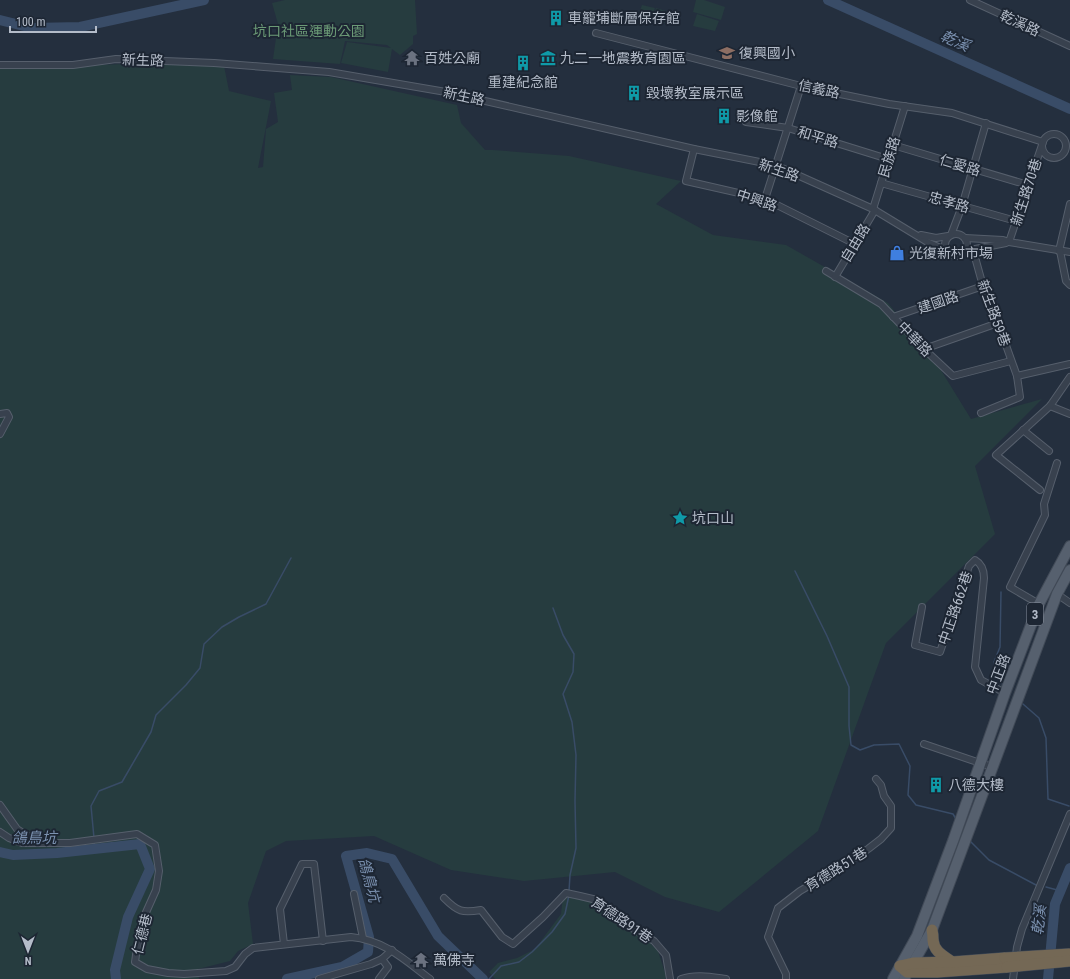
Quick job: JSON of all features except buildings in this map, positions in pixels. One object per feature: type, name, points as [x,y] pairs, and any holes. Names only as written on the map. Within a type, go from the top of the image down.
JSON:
[{"type":"highway","points":[[932,930],[934,936],[933,941],[937,951],[942,956],[953,962]]},
{"type":"highway","points":[[906,970],[937,972],[1070,954]]},
{"type":"highway","points":[[906,970],[953,962],[1070,961]]},
{"type":"highway","points":[[921,979],[937,972]]},
{"type":"main road","name":"中正路","points":[[906,970],[1005,693],[1039,604],[1070,546]]},
{"type":"main road","name":"中正路","points":[[932,930],[1057,594],[1070,570]]},
{"type":"main road","points":[[1033,621],[1046,624]]},
{"type":"main road","name":"3","points":[[893,979],[906,970],[932,930]]},
{"type":"street","name":"乾溪路","points":[[970,0],[1070,46]]},
{"type":"street","name":"信義路","points":[[596,33],[801,86],[889,104],[952,113],[1043,142]]},
{"type":"street","name":"新生路","points":[[0,65],[74,65],[116,59],[214,63],[329,72],[446,92],[775,165],[874,209],[929,243],[945,250],[950,255],[961,255],[969,250],[1009,242]]},
{"type":"street","points":[[765,199],[801,86]]},
{"type":"street","name":"民族路","points":[[874,209],[905,106]]},
{"type":"street","name":"和平路","points":[[746,122],[788,128],[888,159]]},
{"type":"street","points":[[945,250],[945,242],[950,235],[962,206],[986,123]]},
{"type":"street","points":[[1052,134],[1060,135],[1066,141],[1068,150],[1059,158],[1051,158],[1044,154],[1042,146],[1043,142],[1048,136],[1052,134]]},
{"type":"street","name":"新生路70巷","points":[[1009,242],[1043,142]]},
{"type":"street","name":"仁愛路","points":[[893,145],[1028,185]]},
{"type":"street","name":"中興路","points":[[694,148],[686,181],[765,199],[855,244]]},
{"type":"street","name":"忠孝路","points":[[881,183],[1016,221]]},
{"type":"street","points":[[1070,204],[1060,251],[1066,282],[1070,284]]},
{"type":"street","name":"自由路","points":[[835,277],[874,209]]},
{"type":"street","name":"新生路","points":[[909,230],[932,238],[958,234],[965,238],[1003,240],[1070,252]]},
{"type":"street","points":[[965,238],[969,250]]},
{"type":"street","name":"新生路59巷","points":[[969,250],[1017,376],[1020,397],[981,413]]},
{"type":"street","name":"中華路","points":[[826,271],[881,304],[924,349],[953,376],[1011,360]]},
{"type":"street","name":"建國路","points":[[893,317],[983,286]]},
{"type":"street","points":[[924,349],[998,323]]},
{"type":"street","points":[[1017,376],[1070,364]]},
{"type":"street","points":[[1040,490],[996,455],[1050,406],[1070,377]]},
{"type":"street","points":[[1050,406],[1070,414]]},
{"type":"street","points":[[0,414],[7,413],[9,417],[0,434]]},
{"type":"street","points":[[1023,430],[1049,451]]},
{"type":"street","points":[[1039,604],[1010,587],[1045,515],[1044,504],[1057,463]]},
{"type":"street","name":"中正路662巷","points":[[922,607],[915,645],[940,652],[969,566],[975,560],[980,562],[984,572],[984,578],[975,667],[981,680],[1005,693]]},
{"type":"street","points":[[1057,594],[1070,603]]},
{"type":"street","points":[[924,744],[992,767]]},
{"type":"street","name":"育德路51巷","points":[[786,979],[786,974],[768,937],[778,908],[816,881],[830,869],[852,860],[881,839],[891,828],[891,806],[884,796],[881,785],[876,779]]},
{"type":"street","name":"仁德巷","points":[[0,805],[16,829],[26,836],[55,843]]},
{"type":"street","points":[[1013,979],[1017,947],[1022,929],[1070,814]]},
{"type":"street","name":"仁德巷","points":[[0,832],[9,838],[22,843],[70,844],[137,834],[155,845],[159,871],[156,890],[143,919],[135,962],[147,968],[178,974],[226,972],[236,967],[246,954],[253,948],[323,940],[351,938],[364,939]]},
{"type":"street","points":[[284,944],[280,909],[302,864],[314,864],[323,940]]},
{"type":"street","name":"育德路91巷","points":[[444,898],[464,912],[481,910],[502,937],[513,944],[543,917],[566,893],[597,900],[630,927],[654,941],[666,955],[670,979]]},
{"type":"street","points":[[354,894],[364,939],[390,949],[430,979]]},
{"type":"street","points":[[319,979],[371,964],[382,959],[390,949]]},
{"type":"street","points":[[378,979],[388,967],[382,959]]},
{"type":"street","points":[[681,979],[700,976],[726,979]]},
{"type":"green space","name":"坑口社區運動公園","points":[[285,0],[415,0],[417,34],[413,36],[413,44],[400,55],[392,49],[388,72],[341,63],[347,42],[391,48],[387,45],[345,41],[340,64],[273,59],[278,24],[272,3]]},
{"type":"green space","points":[[696,0],[704,0],[725,7],[721,20],[693,12]]},
{"type":"green space","points":[[642,5],[655,8],[651,19],[638,16]]},
{"type":"green space","points":[[656,8],[669,12],[665,23],[653,19]]},
{"type":"green space","points":[[697,14],[719,21],[715,31],[693,26]]},
{"type":"green space","points":[[158,63],[224,66],[229,91],[271,101],[258,168],[263,167],[266,129],[278,122],[274,93],[292,90],[290,75],[331,77],[457,105],[461,123],[485,150],[569,156],[681,181],[656,204],[713,235],[786,245],[888,303],[939,367],[971,419],[1042,399],[975,466],[995,534],[886,643],[818,831],[719,912],[665,897],[615,872],[524,881],[451,870],[374,836],[286,841],[266,851],[248,903],[253,944],[238,951],[230,961],[198,969],[199,979],[0,979],[0,68]]},
{"type":"green space","points":[[563,896],[592,902],[608,915],[650,943],[658,951],[666,976],[665,979],[495,979],[489,972],[498,963],[517,958],[535,949],[561,914]]},
{"type":"waterway","name":"乾溪","points":[[0,20],[32,28],[80,27],[204,0]]},
{"type":"waterway","name":"乾溪","points":[[828,0],[1070,109]]},
{"type":"waterway","points":[[94,838],[91,806],[99,791],[122,782],[151,732],[156,715],[186,685],[200,668],[204,644],[222,627],[266,604],[291,558]]},
{"type":"waterway","points":[[795,571],[827,636],[849,687],[849,726],[851,745],[860,750],[874,745],[899,744],[910,766],[908,795],[916,805],[953,814],[956,819]]},
{"type":"waterway","points":[[1001,592],[1000,647],[994,662],[994,669],[1004,687]]},
{"type":"waterway","points":[[553,608],[563,635],[574,654],[573,672],[563,694],[572,722],[576,755],[576,848],[570,875],[569,891]]},
{"type":"waterway","points":[[1023,704],[1039,718],[1046,738],[1048,799],[1069,806]]},
{"type":"waterway","points":[[970,841],[989,860],[1036,885]]},
{"type":"waterway","name":"鴿鳥坑","points":[[94,842],[95,849]]},
{"type":"waterway","name":"鴿鳥坑","points":[[0,852],[13,855],[57,853],[140,844],[150,869],[128,917],[115,970],[116,979]]},
{"type":"waterway","name":"鴿鳥坑","points":[[287,979],[342,967],[368,952],[369,937],[346,856],[367,853],[392,859],[438,936],[483,979]]},
{"type":"waterway","name":"乾溪","points":[[1048,979],[1055,904],[1070,868]]},
{"type":"waterway","points":[[1046,887],[1061,891]]},
{"type":"waterway","points":[[489,979],[501,966],[519,962],[532,952],[552,932],[565,914],[569,895]]},
{"type":"place","name":"車籠埔斷層保存館","points":[[556,18]]},
{"type":"place","name":"復興國小","points":[[727,53]]},
{"type":"place","name":"百姓公廟","points":[[412,58]]},
{"type":"place","name":"九二一地震教育園區","points":[[548,58]]},
{"type":"place","name":"重建紀念館","points":[[523,63]]},
{"type":"place","name":"毀壞教室展示區","points":[[634,93]]},
{"type":"place","name":"影像館","points":[[724,116]]},
{"type":"place","name":"光復新村市場","points":[[897,253]]},
{"type":"place","name":"坑口山","points":[[680,518]]},
{"type":"place","name":"八德大樓","points":[[936,785]]},
{"type":"place","name":"萬佛寺","points":[[421,960]]}]
